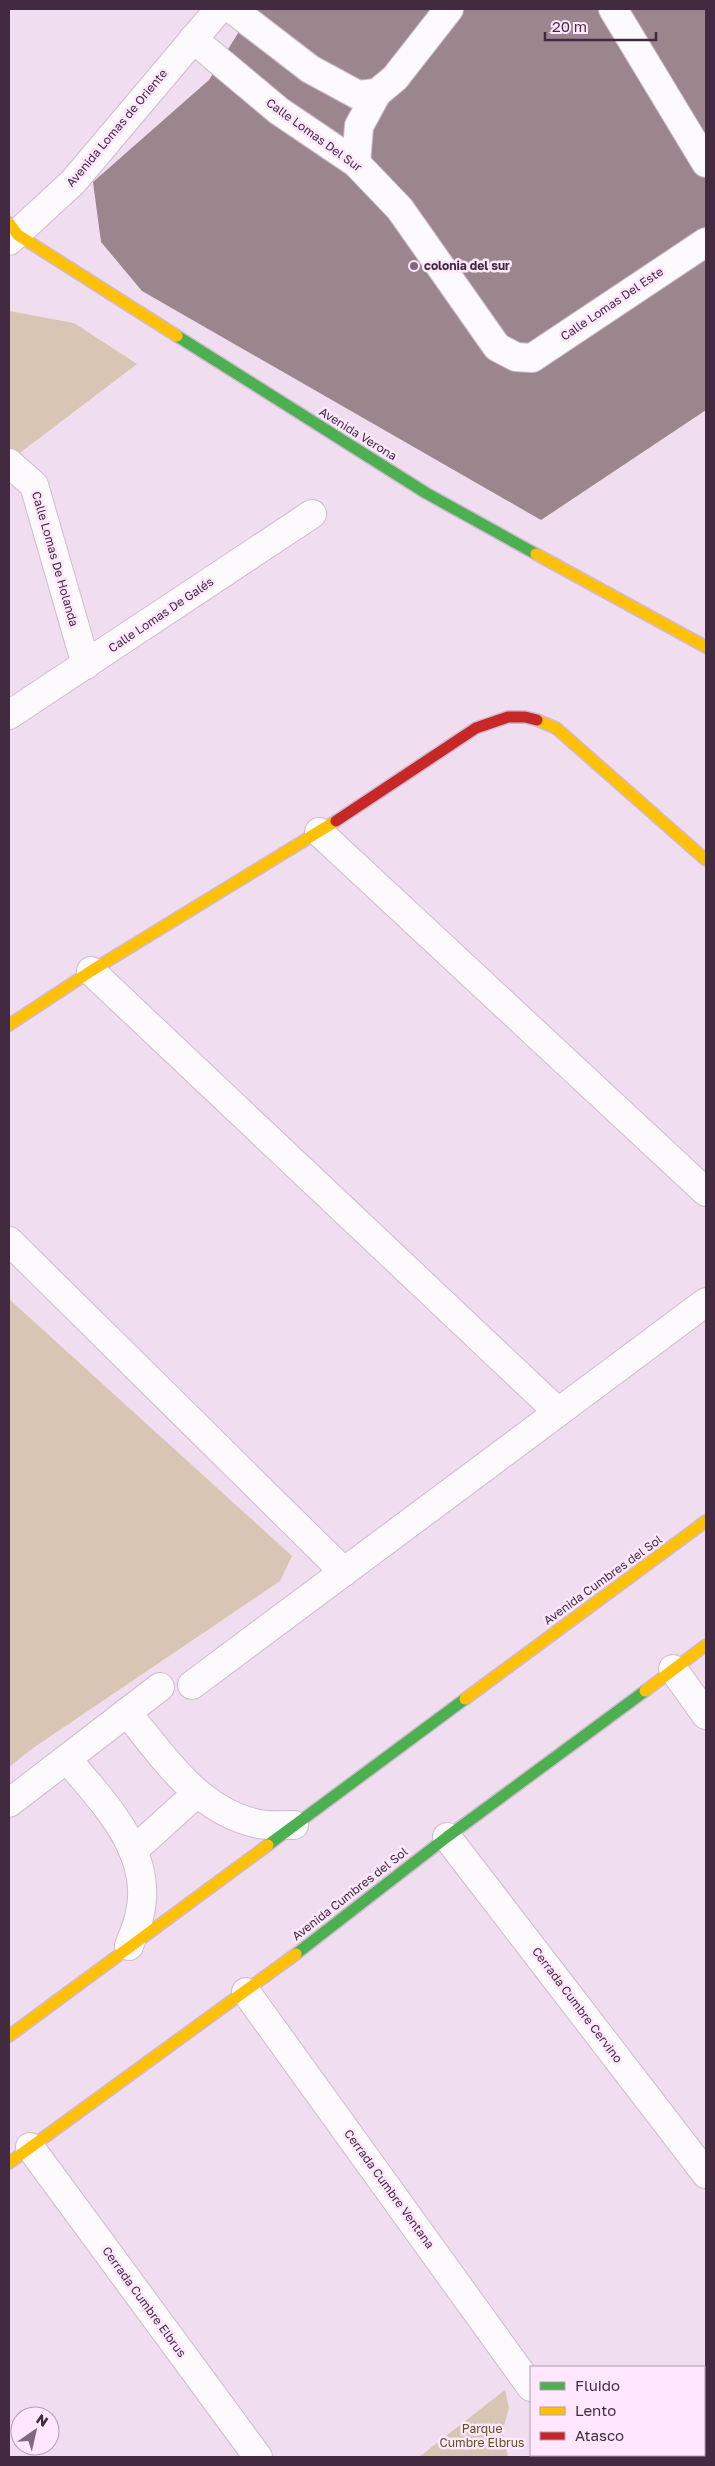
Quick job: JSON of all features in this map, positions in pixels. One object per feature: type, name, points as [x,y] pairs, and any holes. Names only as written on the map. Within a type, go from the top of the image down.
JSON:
[{"type":"main road","name":"Avenida Verona","points":[[12,233],[426,493],[706,647]]},
{"type":"main road","points":[[9,1025],[91,971],[319,832],[476,728],[498,719],[527,716],[556,728],[706,860]]},
{"type":"main road","name":"Avenida Cumbres del Sol","points":[[9,2036],[706,1521]]},
{"type":"main road","name":"Avenida Cumbres del Sol","points":[[9,2163],[246,1992],[447,1837],[706,1645]]},
{"type":"street","name":"Avenida Lomas de Oriente","points":[[12,233],[72,182],[219,9]]},
{"type":"street","points":[[232,9],[310,69],[368,94]]},
{"type":"street","points":[[356,163],[359,126],[368,94],[395,78],[449,9]]},
{"type":"street","points":[[613,9],[706,163]]},
{"type":"street","name":"Calle Lomas Del Sur","points":[[193,39],[279,111],[356,163],[400,209],[497,346],[516,357]]},
{"type":"street","name":"Calle Lomas Del Este","points":[[516,357],[532,358],[706,242]]},
{"type":"street","name":"Calle Lomas De Holanda","points":[[9,463],[34,485],[86,665]]},
{"type":"street","name":"Calle Lomas De Galés","points":[[9,715],[312,514]]},
{"type":"street","points":[[319,832],[706,1192]]},
{"type":"street","points":[[91,971],[558,1412]]},
{"type":"street","points":[[9,1241],[344,1572]]},
{"type":"street","points":[[192,1685],[706,1302]]},
{"type":"street","points":[[673,1669],[706,1715]]},
{"type":"street","points":[[9,1803],[160,1687]]},
{"type":"street","points":[[127,1712],[173,1769],[198,1793],[226,1813],[259,1824],[294,1826]]},
{"type":"street","points":[[67,1759],[116,1818],[134,1851],[142,1883],[140,1916],[129,1946]]},
{"type":"street","points":[[134,1851],[198,1793]]},
{"type":"street","name":"Cerrada Cumbre Cervino","points":[[447,1837],[706,2174]]},
{"type":"street","name":"Cerrada Cumbre Ventana","points":[[246,1992],[530,2386]]},
{"type":"street","name":"Cerrada Cumbre Elbrus","points":[[30,2147],[258,2457]]},
{"type":"green space","points":[[9,311],[74,323],[137,364],[9,461]]},
{"type":"green space","points":[[9,1299],[292,1556],[280,1581],[33,1748],[9,1767]]},
{"type":"green space","name":"Parque Cumbre Elbrus","points":[[505,2390],[509,2408],[502,2432],[508,2457],[419,2457]]},
{"type":"green space","points":[[705,2398],[706,2457],[627,2457],[705,2456]]},
{"type":"building","name":"colonia del sur","points":[[253,9],[706,9],[706,410],[541,520],[142,291],[101,242],[93,182],[209,80]]},
{"type":"traffic: fast","points":[[177,336],[426,493],[536,554]]},
{"type":"traffic: fast","points":[[296,1954],[447,1837],[645,1691]]},
{"type":"traffic: fast","points":[[268,1845],[465,1699]]},
{"type":"traffic: slow","points":[[9,223],[18,235],[177,336]]},
{"type":"traffic: slow","points":[[536,554],[706,647]]},
{"type":"traffic: slow","points":[[537,720],[556,728],[706,860]]},
{"type":"traffic: slow","points":[[9,1025],[91,971],[336,821]]},
{"type":"traffic: slow","points":[[465,1699],[706,1521]]},
{"type":"traffic: slow","points":[[645,1691],[706,1645]]},
{"type":"traffic: slow","points":[[9,2036],[268,1845]]},
{"type":"traffic: slow","points":[[9,2163],[296,1954]]},
{"type":"traffic: jam","points":[[336,821],[476,728],[508,717],[525,717],[537,720]]},
{"type":"place","name":"colonia del sur","points":[[414,266]]}]
